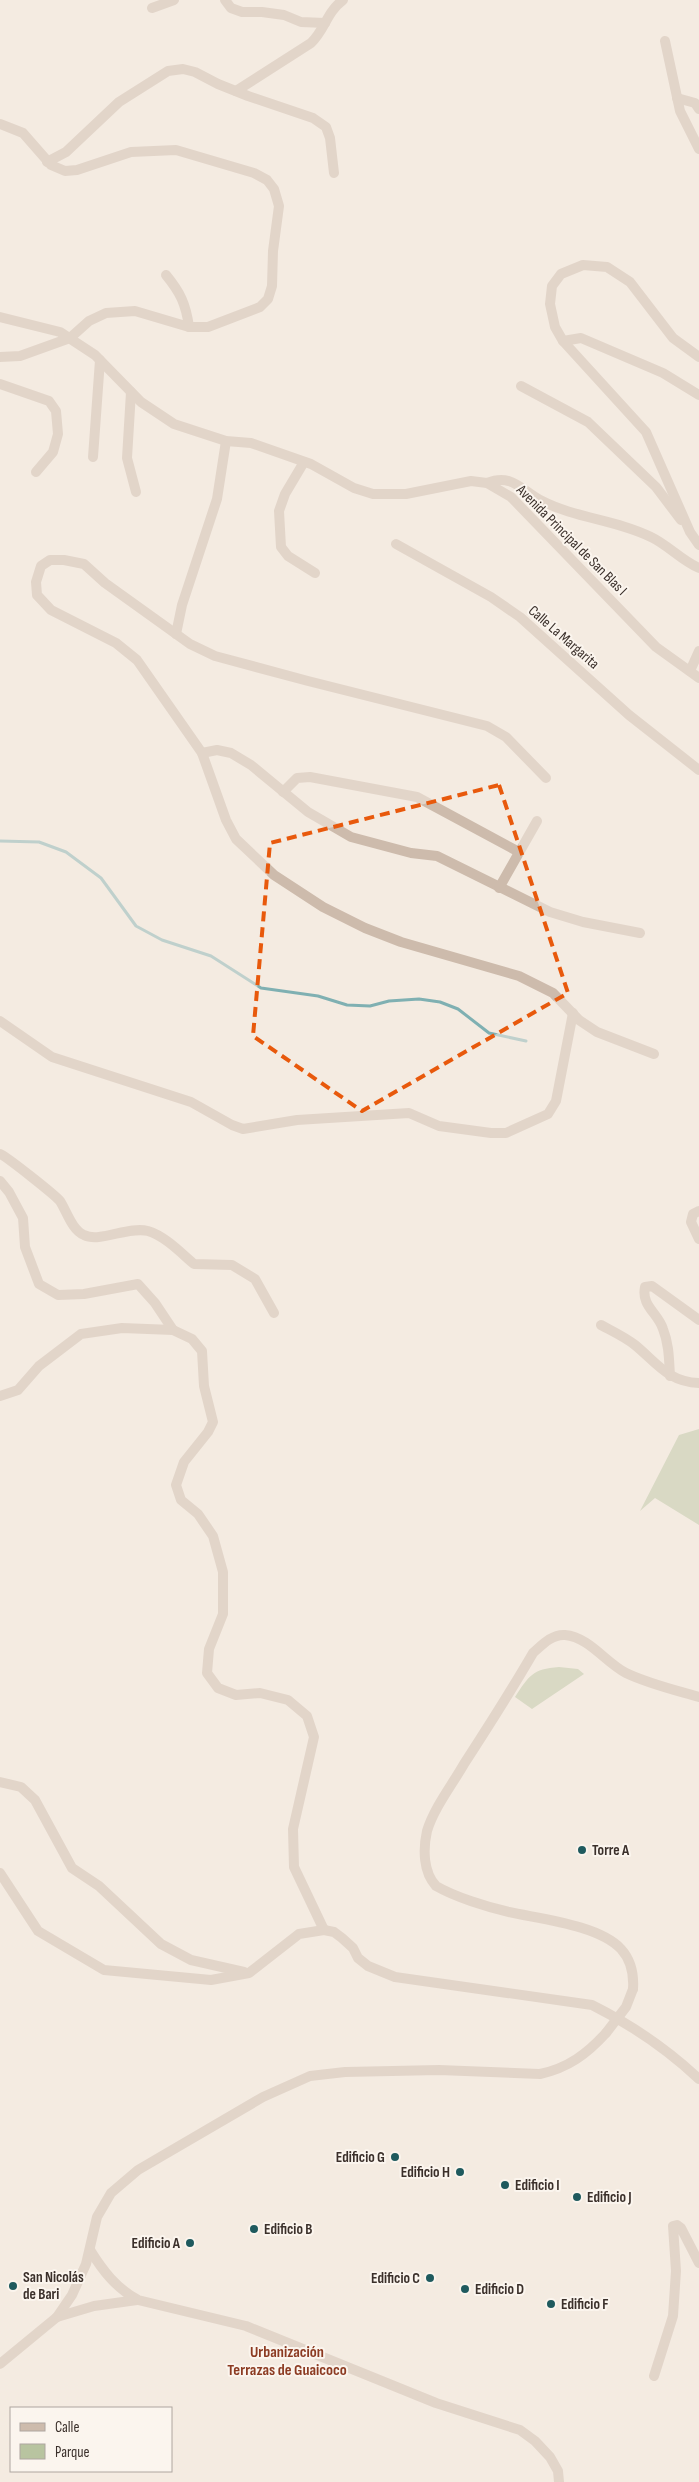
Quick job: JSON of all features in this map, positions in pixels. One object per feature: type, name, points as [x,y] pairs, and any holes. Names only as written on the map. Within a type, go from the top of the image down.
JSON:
[{"type":"street","points":[[152,8],[174,0]]},
{"type":"street","points":[[225,0],[231,8],[242,12],[262,12],[284,15],[301,22],[325,23]]},
{"type":"street","points":[[236,91],[311,42],[321,33],[331,9],[343,0]]},
{"type":"street","points":[[665,41],[680,111],[699,149]]},
{"type":"street","points":[[47,162],[66,152],[119,102],[168,71],[183,69],[195,72],[236,91],[313,118],[326,127],[330,138],[334,173]]},
{"type":"street","points":[[677,98],[695,103],[699,109]]},
{"type":"street","points":[[0,124],[23,133],[47,162],[65,171],[77,170],[131,152],[176,150],[254,173],[267,180],[274,189],[279,206],[272,252],[272,286],[268,299],[260,307],[208,326],[188,326],[135,311],[120,310],[106,313],[89,321],[70,338],[20,356],[0,357]]},
{"type":"street","points":[[690,532],[646,432],[563,341],[555,327],[550,304],[552,286],[561,274],[583,266],[607,267],[630,282],[673,338],[699,357]]},
{"type":"street","points":[[166,275],[181,292],[187,309],[188,326]]},
{"type":"street","name":"Avenida Principal de San Blas I","points":[[0,317],[60,332],[70,338],[100,360],[140,402],[174,424],[226,440],[251,443],[304,462],[354,488],[373,494],[406,494],[471,481],[487,483],[511,497],[656,647],[699,678]]},
{"type":"street","points":[[563,341],[581,338],[663,374],[699,394]]},
{"type":"street","points":[[93,457],[100,360]]},
{"type":"street","points":[[0,384],[49,401],[56,410],[58,434],[53,452],[36,472]]},
{"type":"street","points":[[521,386],[588,422],[656,486],[699,545]]},
{"type":"street","points":[[131,392],[127,458],[136,492]]},
{"type":"street","points":[[176,634],[182,605],[217,499],[226,440]]},
{"type":"street","points":[[304,462],[285,494],[279,511],[281,547],[288,556],[315,573]]},
{"type":"street","points":[[487,483],[496,480],[509,480],[542,501],[635,529],[654,538],[699,568]]},
{"type":"street","name":"Calle La Margarita","points":[[396,544],[491,597],[520,618],[629,715],[699,770]]},
{"type":"street","points":[[546,778],[506,737],[487,726],[308,682],[215,656],[190,644],[105,583],[84,564],[64,560],[50,560],[41,566],[36,582],[37,595],[51,610],[116,643],[137,660],[202,753],[226,820],[236,839],[274,875],[323,907],[365,928],[401,942],[519,976],[553,993],[573,1014],[597,1032],[654,1054]]},
{"type":"street","points":[[690,671],[699,651]]},
{"type":"street","points":[[202,753],[217,750],[231,753],[251,766],[308,812],[351,837],[411,853],[437,856],[550,912],[583,922],[640,933]]},
{"type":"street","points":[[283,792],[297,778],[310,777],[417,797],[519,852]]},
{"type":"street","points":[[499,888],[537,821]]},
{"type":"street","points":[[0,1021],[52,1058],[191,1102],[232,1125],[243,1129],[297,1120],[409,1113],[439,1126],[491,1133],[506,1133],[548,1114],[556,1101],[573,1014]]},
{"type":"street","points":[[0,1154],[58,1199],[75,1228],[82,1235],[92,1238],[121,1232],[147,1231],[174,1246],[194,1264],[232,1264],[254,1280],[274,1313]]},
{"type":"street","points":[[0,1181],[9,1192],[23,1218],[25,1247],[39,1284],[58,1295],[84,1294],[138,1284],[155,1303],[173,1330]]},
{"type":"street","points":[[699,1212],[692,1214],[691,1222],[699,1239]]},
{"type":"street","points":[[670,1376],[669,1348],[663,1326],[647,1305],[643,1294],[645,1287],[652,1286],[699,1320]]},
{"type":"street","points":[[601,1325],[634,1344],[670,1376],[684,1383],[699,1383]]},
{"type":"street","points":[[0,1396],[18,1390],[39,1366],[81,1334],[122,1328],[173,1330],[192,1339],[202,1351],[204,1386],[212,1412],[212,1422],[208,1432],[184,1462],[176,1485],[180,1500],[198,1514],[213,1536],[223,1572],[223,1614],[209,1649],[207,1673],[218,1688],[236,1695],[260,1693],[288,1700],[307,1716],[314,1737],[293,1829],[294,1867],[324,1930]]},
{"type":"street","points":[[0,2364],[57,2317],[81,2279],[90,2250],[92,2232],[100,2208],[126,2177],[263,2097],[301,2079],[330,2073],[390,2070],[540,2074],[554,2071],[578,2059],[606,2033],[626,2007],[633,1989],[634,1976],[627,1956],[620,1948],[601,1936],[582,1928],[490,1907],[436,1886],[431,1881],[426,1866],[427,1833],[455,1780],[533,1653],[548,1640],[564,1635],[573,1636],[582,1640],[610,1663],[627,1673],[699,1697]]},
{"type":"street","points":[[0,1782],[21,1787],[35,1800],[72,1868],[99,1886],[161,1944],[191,1960],[249,1974]]},
{"type":"street","points":[[0,1873],[38,1930],[104,1970],[211,1980],[249,1974],[299,1934],[324,1930],[334,1932],[342,1938],[352,1948],[358,1958],[368,1966],[395,1977],[586,2004],[609,2014],[682,2063],[699,2079]]},
{"type":"street","points":[[654,2376],[673,2316],[676,2271],[673,2226],[677,2225],[681,2228],[699,2263]]},
{"type":"street","points":[[90,2250],[110,2279],[126,2294],[138,2300],[246,2326],[436,2403],[512,2427],[535,2440],[550,2457],[558,2471],[560,2482]]},
{"type":"street","points":[[57,2317],[94,2306],[138,2300]]},
{"type":"highlighted area","points":[[499,785],[568,993],[362,1111],[253,1036],[270,843]]},
{"type":"green space","points":[[699,1429],[699,1525],[655,1498],[640,1511],[679,1435]]},
{"type":"green space","points":[[559,1667],[578,1669],[584,1674],[532,1709],[515,1697],[532,1675],[543,1670]]},
{"type":"waterway","points":[[0,841],[39,842],[66,852],[101,878],[136,926],[162,940],[211,956],[261,988],[318,996],[347,1005],[370,1006],[389,1001],[419,999],[440,1002],[458,1009],[489,1033],[526,1041]]},
{"type":"place","name":"Torre A","points":[[582,1850]]},
{"type":"place","name":"Edificio G","points":[[395,2157]]},
{"type":"place","name":"Edificio H","points":[[460,2172]]},
{"type":"place","name":"Edificio I","points":[[505,2185]]},
{"type":"place","name":"Edificio J","points":[[577,2197]]},
{"type":"place","name":"Edificio B","points":[[254,2229]]},
{"type":"place","name":"Edificio A","points":[[190,2243]]},
{"type":"place","name":"Edificio C","points":[[430,2278]]},
{"type":"place","name":"San Nicolás de Bari","points":[[13,2286]]},
{"type":"place","name":"Edificio D","points":[[465,2289]]},
{"type":"place","name":"Edificio F","points":[[551,2304]]},
{"type":"district","name":"Urbanización Terrazas de Guaicoco","points":[[287,2360]]}]
